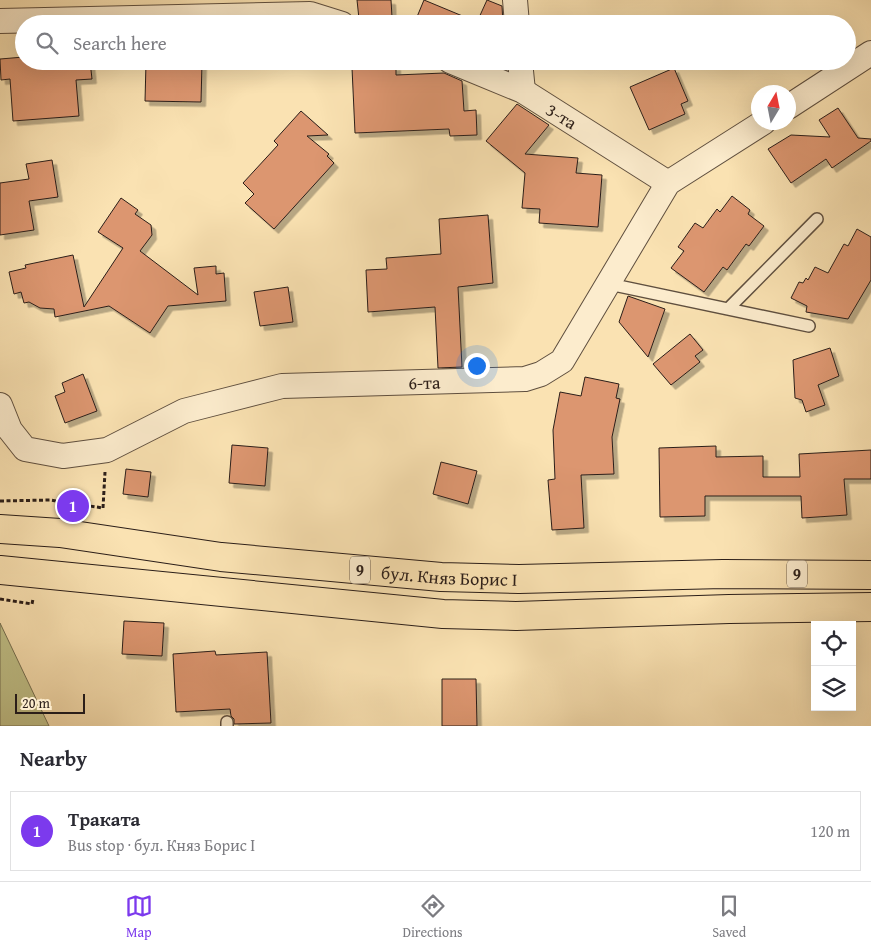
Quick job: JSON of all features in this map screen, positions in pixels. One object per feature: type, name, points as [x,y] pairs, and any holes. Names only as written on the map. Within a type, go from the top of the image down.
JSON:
[{"type":"highway","name":"бул. Княз Борис I","points":[[0,529],[60,533],[221,558],[441,578],[723,574],[871,575]]},
{"type":"highway","name":"бул. Княз Борис I","points":[[0,570],[443,614],[516,616],[729,609],[871,607]]},
{"type":"street","points":[[515,0],[516,15]]},
{"type":"street","points":[[266,15],[313,15]]},
{"type":"street","points":[[0,21],[15,21]]},
{"type":"street","points":[[856,62],[871,52]]},
{"type":"street","name":"3-та","points":[[472,70],[523,91],[668,183]]},
{"type":"street","points":[[521,70],[523,91]]},
{"type":"street","points":[[796,102],[844,70]]},
{"type":"street","name":"6-та","points":[[0,405],[10,430],[25,449],[63,456],[107,450],[184,410],[282,386],[525,379],[541,374],[562,361],[668,183],[751,130]]},
{"type":"lane","points":[[728,309],[817,219]]},
{"type":"lane","points":[[609,284],[809,326]]},
{"type":"path","points":[[96,538],[103,508],[107,450]]},
{"type":"path","points":[[0,501],[50,500],[103,508]]},
{"type":"path","points":[[0,599],[32,604]]},
{"type":"green space","points":[[0,623],[49,726],[0,726]]},
{"type":"building","points":[[357,0],[391,0],[392,15],[359,15]]},
{"type":"building","points":[[424,0],[460,15],[418,15]]},
{"type":"building","points":[[487,0],[502,6],[502,15],[480,15]]},
{"type":"building","points":[[15,58],[15,70],[91,70],[92,79],[76,80],[79,116],[13,121],[10,79],[1,80],[0,59]]},
{"type":"building","points":[[146,70],[202,70],[201,102],[145,101]]},
{"type":"building","points":[[352,70],[396,70],[396,75],[444,73],[462,81],[464,111],[476,110],[477,135],[450,136],[449,129],[355,133]]},
{"type":"building","points":[[669,70],[675,70],[688,101],[681,104],[685,114],[649,130],[630,87]]},
{"type":"building","points":[[517,104],[549,125],[525,154],[578,158],[576,173],[602,175],[598,227],[539,223],[540,209],[522,208],[525,173],[486,141]]},
{"type":"building","points":[[838,108],[858,138],[871,139],[871,141],[832,168],[826,159],[791,183],[768,149],[791,135],[830,137],[819,120]]},
{"type":"building","points":[[301,111],[328,135],[307,136],[329,154],[327,156],[334,163],[274,229],[245,203],[254,194],[243,183],[278,145],[274,141]]},
{"type":"building","points":[[52,160],[58,197],[29,201],[34,230],[0,235],[0,183],[29,179],[26,164]]},
{"type":"building","points":[[732,196],[750,210],[748,214],[764,226],[749,246],[746,244],[727,270],[723,267],[704,292],[671,268],[684,251],[678,247],[695,223],[703,228],[717,209],[720,212]]},
{"type":"building","points":[[121,198],[138,210],[135,214],[151,225],[152,235],[140,251],[198,295],[194,268],[216,266],[216,274],[224,273],[226,301],[168,306],[150,333],[109,306],[55,317],[54,309],[40,308],[29,302],[24,303],[21,292],[14,294],[9,272],[26,268],[25,265],[73,255],[84,307],[123,248],[98,232]]},
{"type":"building","points":[[488,215],[493,283],[458,287],[462,367],[438,368],[435,307],[368,312],[366,270],[387,269],[386,258],[441,254],[439,219]]},
{"type":"building","points":[[857,229],[871,237],[871,280],[848,319],[806,312],[807,306],[791,298],[799,282],[803,283],[806,278],[808,280],[815,267],[828,273],[844,244],[848,246]]},
{"type":"building","points":[[288,287],[293,322],[260,326],[254,292]]},
{"type":"building","points":[[628,296],[665,309],[648,357],[619,322]]},
{"type":"building","points":[[690,334],[703,350],[695,356],[700,362],[671,385],[653,364]]},
{"type":"building","points":[[830,348],[839,376],[818,385],[825,405],[806,412],[802,400],[795,398],[793,360]]},
{"type":"building","points":[[83,374],[97,411],[65,423],[55,396],[65,392],[62,383]]},
{"type":"building","points":[[585,377],[619,384],[616,398],[620,399],[612,437],[614,474],[581,475],[584,528],[552,530],[548,480],[555,479],[553,430],[560,392],[581,396]]},
{"type":"building","points":[[232,445],[268,448],[265,486],[229,483]]},
{"type":"building","points":[[716,446],[716,457],[763,456],[763,477],[800,477],[799,454],[871,450],[871,479],[844,479],[847,515],[802,518],[801,496],[705,496],[705,516],[660,517],[659,448]]},
{"type":"building","points":[[441,462],[477,471],[468,504],[433,494]]},
{"type":"building","points":[[126,469],[151,472],[148,497],[123,494]]},
{"type":"building","points":[[124,621],[164,623],[162,656],[122,654]]},
{"type":"building","points":[[215,651],[216,655],[267,652],[271,723],[234,724],[230,709],[176,712],[173,654]]},
{"type":"building","points":[[442,679],[476,679],[477,726],[442,726]]},
{"type":"place","name":"Траката","points":[[73,506]]}]
